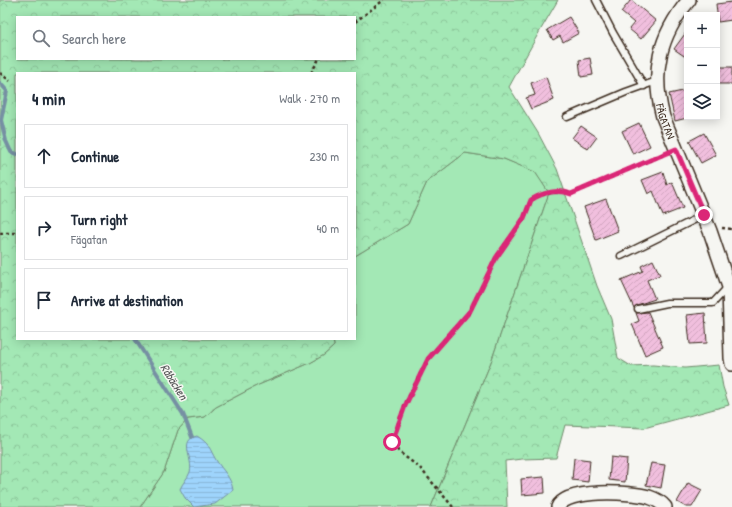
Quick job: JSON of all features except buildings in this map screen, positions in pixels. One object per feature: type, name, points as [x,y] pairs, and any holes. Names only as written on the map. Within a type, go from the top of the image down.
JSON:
[{"type":"street","name":"FÄGATAN","points":[[689,0],[675,18],[667,34],[651,85],[659,101],[663,117],[704,215],[729,287],[732,364]]},
{"type":"street","points":[[558,507],[562,501],[569,497],[596,493],[623,493],[649,497],[661,503],[665,507]]},
{"type":"lane","points":[[567,117],[651,85],[612,33],[596,0]]},
{"type":"lane","points":[[621,256],[704,215]]},
{"type":"lane","points":[[638,309],[667,303],[713,303],[729,287]]},
{"type":"path","points":[[356,21],[384,0]]},
{"type":"path","points":[[312,72],[318,60]]},
{"type":"path","points":[[0,73],[10,81]]},
{"type":"path","points":[[453,507],[420,468],[399,452],[392,442],[405,406],[428,359],[470,311],[496,258],[524,218],[531,200],[544,194],[563,190],[571,194],[676,149]]},
{"type":"path","points":[[0,233],[16,233]]},
{"type":"green space","points":[[0,0],[558,0],[509,87],[538,133],[557,169],[597,286],[611,319],[618,358],[631,366],[653,365],[685,368],[719,365],[723,387],[729,405],[644,428],[565,425],[556,458],[505,461],[507,507],[431,507],[491,362],[549,193],[535,172],[504,159],[465,153],[427,182],[408,224],[356,255],[356,72],[16,72],[16,340],[333,340],[334,346],[324,355],[310,363],[256,386],[216,407],[205,417],[188,419],[178,430],[164,472],[140,507],[0,507]]},
{"type":"green space","points":[[465,153],[504,159],[536,172],[549,193],[491,362],[431,507],[140,507],[164,472],[178,430],[188,419],[205,417],[216,407],[256,386],[310,363],[324,355],[334,346],[333,340],[356,340],[356,255],[408,224],[427,182]]},
{"type":"water","points":[[197,436],[209,446],[216,460],[229,478],[233,490],[215,504],[194,507],[185,498],[180,489],[190,472],[191,467],[187,446],[188,442],[191,438]]},
{"type":"waterway","name":"Råbäcken","points":[[0,83],[7,91],[1,120],[6,141],[11,152],[16,154]]},
{"type":"waterway","name":"Råbäcken","points":[[136,340],[183,414],[192,437]]},
{"type":"route","points":[[392,442],[405,406],[428,359],[470,311],[496,258],[524,218],[531,200],[544,194],[563,190],[571,194],[676,149],[704,215]]}]
